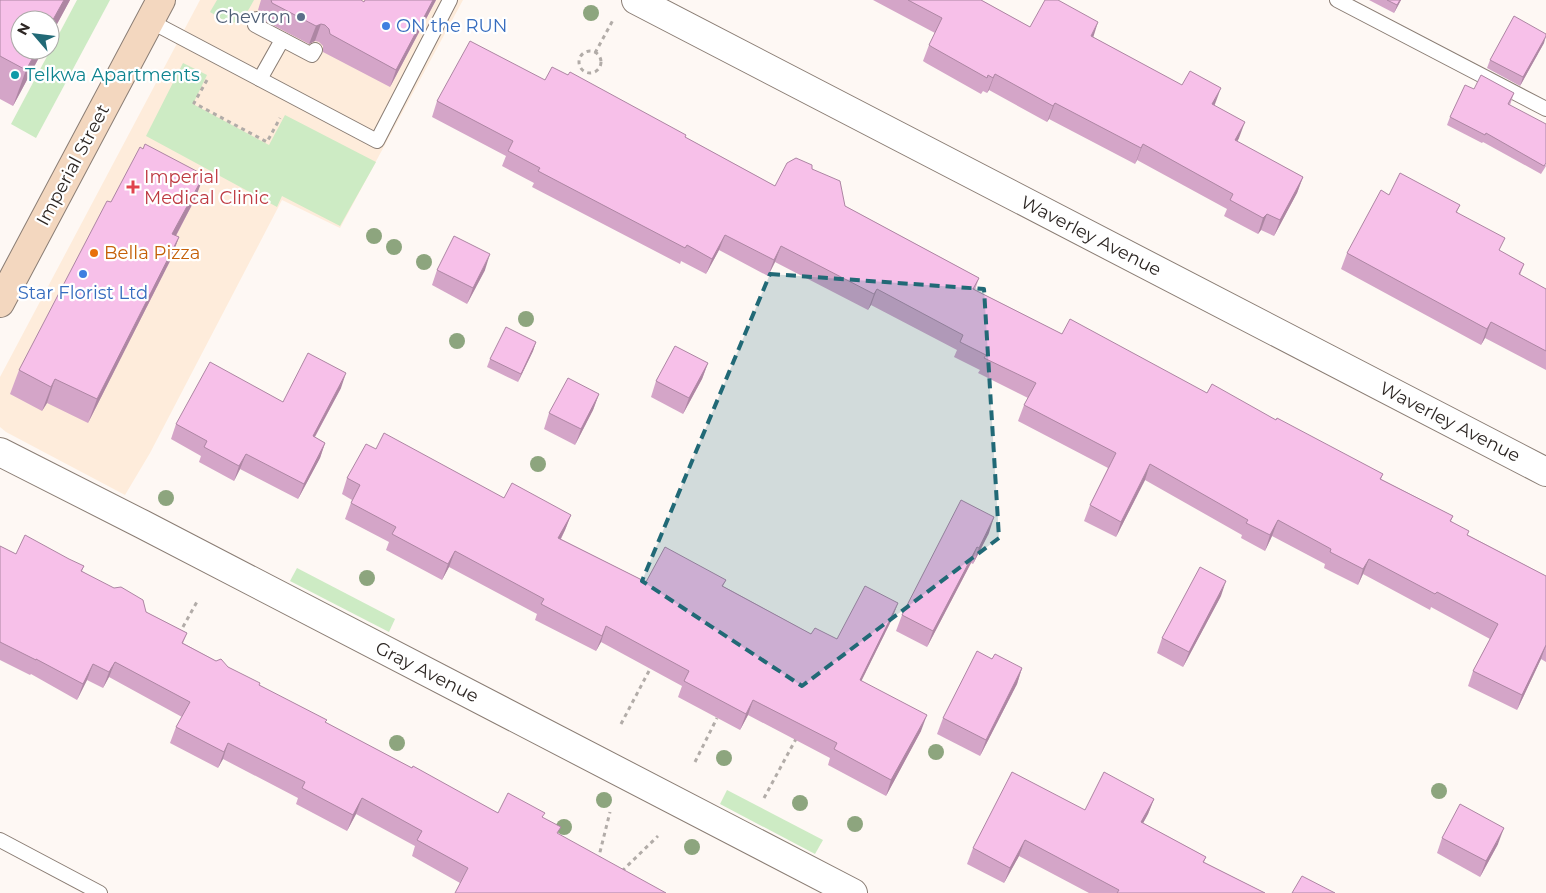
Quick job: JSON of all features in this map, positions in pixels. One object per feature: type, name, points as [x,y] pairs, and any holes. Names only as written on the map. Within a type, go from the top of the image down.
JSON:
[{"type":"main road","name":"Imperial Street","points":[[0,303],[155,11]]},
{"type":"street","name":"Waverley Avenue","points":[[636,0],[1546,472]]},
{"type":"street","name":"Gray Avenue","points":[[0,452],[854,893]]},
{"type":"lane","points":[[155,11],[260,79],[377,141],[450,0]]},
{"type":"lane","points":[[1337,0],[1546,109]]},
{"type":"lane","points":[[257,19],[255,26],[283,37],[312,55],[315,50]]},
{"type":"lane","points":[[260,79],[283,37]]},
{"type":"lane","points":[[0,840],[100,893]]},
{"type":"path","points":[[595,53],[614,17]]},
{"type":"path","points":[[590,51],[595,53],[600,60],[600,67],[592,73],[584,72],[580,67],[581,56],[590,51]]},
{"type":"path","points":[[206,80],[194,103],[267,142],[281,117]]},
{"type":"path","points":[[177,638],[198,600]]},
{"type":"path","points":[[621,724],[650,669]]},
{"type":"path","points":[[695,762],[717,718]]},
{"type":"path","points":[[764,798],[798,735]]},
{"type":"path","points":[[596,866],[610,812]]},
{"type":"path","points":[[616,877],[658,836]]},
{"type":"highlighted area","points":[[770,274],[984,289],[999,538],[802,686],[642,581]]},
{"type":"shaded area","points":[[200,0],[463,0],[340,228],[282,200],[150,453],[125,495],[6,432],[0,427],[0,377]]},
{"type":"green space","points":[[77,0],[110,0],[36,138],[11,124],[45,60],[60,60],[60,32]]},
{"type":"green space","points":[[217,0],[254,0],[242,18],[230,24],[210,12]]},
{"type":"green space","points":[[183,63],[207,75],[193,104],[269,145],[285,115],[376,162],[340,226],[282,196],[277,207],[146,136]]},
{"type":"green space","points":[[297,568],[395,619],[389,632],[290,581]]},
{"type":"green space","points":[[727,790],[823,840],[815,854],[720,804]]},
{"type":"building","points":[[0,0],[64,0],[58,10],[10,10],[10,60],[32,60],[26,70],[0,56]]},
{"type":"building","points":[[271,0],[361,0],[364,2],[365,0],[433,0],[396,70],[330,34],[329,29],[325,25],[316,26],[272,3]]},
{"type":"building","points":[[908,0],[981,0],[1030,27],[1045,0],[1058,0],[1098,22],[1091,36],[1182,85],[1190,71],[1221,88],[1212,104],[1245,122],[1235,140],[1303,177],[1280,220],[1267,214],[1263,218],[1230,200],[1233,194],[1143,144],[1141,148],[1055,103],[1053,106],[995,74],[993,78],[988,75],[987,78],[932,47],[929,45],[942,18]]},
{"type":"building","points":[[1387,0],[1400,0],[1397,5]]},
{"type":"building","points":[[1514,16],[1546,34],[1523,77],[1490,60]]},
{"type":"building","points":[[470,41],[545,80],[552,67],[568,75],[570,72],[775,186],[787,163],[796,158],[812,165],[812,169],[840,181],[845,206],[979,278],[973,289],[1062,334],[1070,319],[1207,393],[1212,384],[1276,420],[1277,418],[1383,474],[1380,479],[1453,516],[1450,521],[1469,531],[1467,535],[1546,576],[1546,645],[1522,695],[1473,671],[1498,624],[1437,592],[1435,594],[1369,559],[1363,569],[1330,552],[1331,549],[1278,520],[1270,535],[1246,523],[1248,520],[1150,464],[1121,522],[1090,505],[1116,453],[1024,405],[1036,383],[984,358],[986,355],[960,342],[963,335],[877,289],[874,294],[781,246],[774,260],[725,235],[712,259],[687,245],[685,248],[538,171],[540,168],[508,151],[513,141],[437,101]]},
{"type":"building","points":[[1481,75],[1514,93],[1508,104],[1546,124],[1546,163],[1544,166],[1486,133],[1485,135],[1450,117],[1465,85],[1474,89]]},
{"type":"building","points":[[145,144],[204,175],[172,234],[179,237],[97,399],[55,379],[51,387],[19,370],[107,201],[111,202],[140,147],[143,149]]},
{"type":"building","points":[[1400,173],[1460,205],[1456,212],[1505,238],[1499,250],[1524,264],[1519,274],[1546,289],[1546,351],[1491,322],[1487,329],[1347,253],[1381,190],[1389,195]]},
{"type":"building","points":[[454,236],[490,254],[473,288],[437,270]]},
{"type":"building","points":[[506,327],[536,342],[521,374],[490,359]]},
{"type":"building","points":[[675,346],[708,363],[689,398],[656,381]]},
{"type":"building","points":[[308,353],[346,373],[313,436],[325,443],[304,484],[246,454],[239,466],[204,447],[207,441],[176,424],[210,362],[283,402]]},
{"type":"building","points":[[568,378],[599,394],[581,429],[549,413]]},
{"type":"building","points":[[384,433],[504,498],[512,483],[571,515],[558,538],[646,582],[665,547],[726,580],[722,586],[811,634],[815,628],[837,639],[865,586],[898,603],[860,680],[927,715],[891,780],[834,749],[837,743],[753,700],[746,714],[684,681],[689,671],[606,626],[602,636],[541,604],[544,599],[455,551],[448,564],[392,534],[396,527],[351,503],[360,485],[347,478],[366,444],[376,449]]},
{"type":"building","points":[[961,500],[994,517],[933,631],[902,615]]},
{"type":"building","points":[[25,535],[84,566],[81,571],[114,588],[121,587],[143,600],[146,612],[187,633],[182,643],[216,661],[221,659],[228,667],[327,720],[325,722],[412,768],[413,766],[498,813],[508,793],[545,813],[542,817],[561,827],[557,833],[666,893],[455,893],[468,868],[417,840],[422,831],[362,798],[353,815],[302,788],[305,782],[228,743],[224,752],[176,727],[190,702],[115,662],[109,672],[93,664],[83,684],[0,642],[0,546],[16,554]]},
{"type":"building","points":[[1200,567],[1226,581],[1189,652],[1162,638]]},
{"type":"building","points":[[977,651],[992,659],[995,654],[1022,668],[986,740],[943,718]]},
{"type":"building","points":[[1012,772],[1085,810],[1104,772],[1154,799],[1141,822],[1206,857],[1203,862],[1265,893],[1117,893],[1119,890],[1025,840],[1010,868],[973,848]]},
{"type":"building","points":[[1460,804],[1504,828],[1486,861],[1442,838]]},
{"type":"building","points":[[1302,876],[1335,893],[1292,893]]},
{"type":"place","name":"Chevron","points":[[301,17]]},
{"type":"place","name":"ON the RUN","points":[[386,26]]},
{"type":"place","name":"Telkwa Apartments","points":[[15,75]]},
{"type":"place","name":"Imperial Medical Clinic","points":[[133,187]]},
{"type":"place","name":"Bella Pizza","points":[[94,253]]},
{"type":"place","name":"Star Florist Ltd","points":[[83,274]]}]
